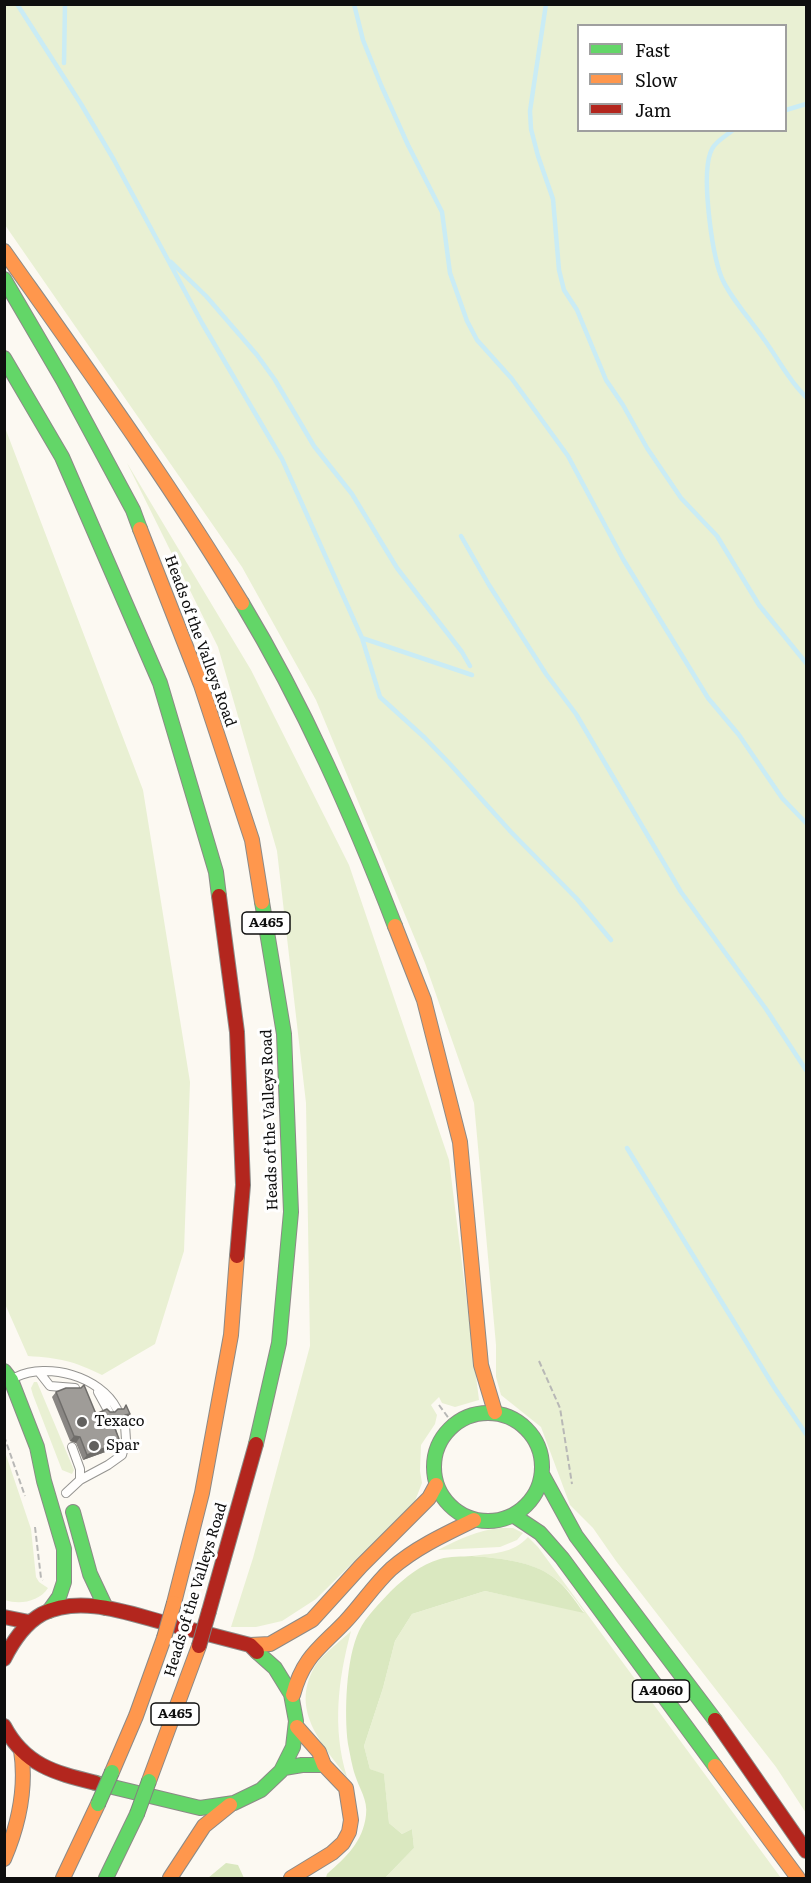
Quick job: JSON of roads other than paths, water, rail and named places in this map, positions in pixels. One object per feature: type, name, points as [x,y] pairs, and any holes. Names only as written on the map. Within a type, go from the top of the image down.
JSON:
[{"type":"main road","points":[[4,251],[144,449],[225,575],[307,721],[358,831],[424,1000],[460,1142],[481,1365],[495,1412]]},
{"type":"main road","name":"Heads of the Valleys Road","points":[[4,279],[63,380],[133,510],[201,685],[252,840],[284,1034],[291,1212],[279,1343],[254,1452],[199,1646],[137,1814],[106,1878]]},
{"type":"main road","name":"Heads of the Valleys Road","points":[[4,358],[62,457],[160,683],[216,872],[237,1032],[243,1185],[231,1335],[202,1493],[174,1603],[136,1716],[63,1878]]},
{"type":"main road","points":[[8,1375],[40,1457],[44,1482],[59,1525],[65,1571],[63,1587],[49,1611]]},
{"type":"main road","points":[[480,1412],[495,1412],[515,1419],[531,1433],[540,1452],[542,1474],[537,1490],[527,1505],[513,1515],[500,1520],[474,1520],[462,1515],[442,1497],[433,1472],[435,1452],[444,1434],[453,1424],[480,1412]]},
{"type":"main road","points":[[40,1457],[62,1483],[78,1528],[89,1577],[106,1608]]},
{"type":"main road","name":"A4060","points":[[542,1474],[576,1536],[734,1745],[807,1851]]},
{"type":"main road","points":[[4,1659],[29,1622],[49,1611],[72,1606],[106,1608],[250,1645],[270,1644],[312,1620],[361,1566],[429,1498],[436,1485]]},
{"type":"main road","name":"A4060","points":[[513,1515],[540,1533],[562,1558],[798,1878]]},
{"type":"main road","points":[[170,1878],[204,1826],[230,1805],[257,1793],[284,1768],[293,1749],[297,1727],[293,1695],[297,1676],[307,1658],[360,1606],[382,1579],[427,1544],[474,1520]]},
{"type":"main road","points":[[4,1617],[29,1622]]},
{"type":"main road","points":[[250,1645],[265,1655],[293,1695]]},
{"type":"main road","points":[[4,1726],[21,1750],[38,1765],[51,1771],[200,1808],[230,1805]]},
{"type":"main road","points":[[291,1878],[332,1853],[343,1843],[349,1832],[351,1820],[346,1788],[324,1765],[319,1752],[297,1727]]},
{"type":"main road","points":[[4,1858],[14,1837],[22,1802],[25,1767],[21,1750]]},
{"type":"main road","points":[[284,1768],[324,1765]]},
{"type":"lane","points":[[8,1375],[26,1372],[59,1372],[77,1375],[95,1385],[114,1403],[113,1410]]},
{"type":"lane","points":[[39,1372],[62,1390]]},
{"type":"lane","points":[[62,1483],[80,1480],[108,1466],[122,1455],[126,1440],[121,1427]]},
{"type":"lane","points":[[72,1447],[80,1469],[80,1480]]},
{"type":"waterway","points":[[17,4],[114,160],[202,323],[282,459],[362,638],[380,697],[450,764],[511,832],[577,899],[611,940]]},
{"type":"waterway","points":[[64,63],[65,4]]},
{"type":"waterway","points":[[354,4],[363,40],[381,85],[442,212],[450,273],[467,321],[477,340],[512,379],[568,456],[623,559],[708,698],[739,735],[782,798],[806,823]]},
{"type":"waterway","points":[[546,4],[530,111],[531,129],[553,199],[559,270],[564,290],[577,310],[606,380],[647,448],[681,498],[717,536],[759,605],[806,663]]},
{"type":"waterway","points":[[787,110],[806,104]]},
{"type":"waterway","points":[[730,132],[712,149],[707,175],[711,231],[721,276],[734,299],[788,376],[806,397]]},
{"type":"waterway","points":[[171,262],[206,296],[257,355],[275,380],[314,446],[352,494],[397,568],[462,652],[470,666]]},
{"type":"waterway","points":[[461,536],[489,585],[546,674],[576,714],[681,892],[766,1009],[806,1070]]},
{"type":"waterway","points":[[362,638],[472,675]]},
{"type":"waterway","points":[[627,1148],[774,1387],[806,1434]]},
{"type":"place","name":"Texaco","points":[[82,1422]]},
{"type":"place","name":"Spar","points":[[94,1446]]}]
